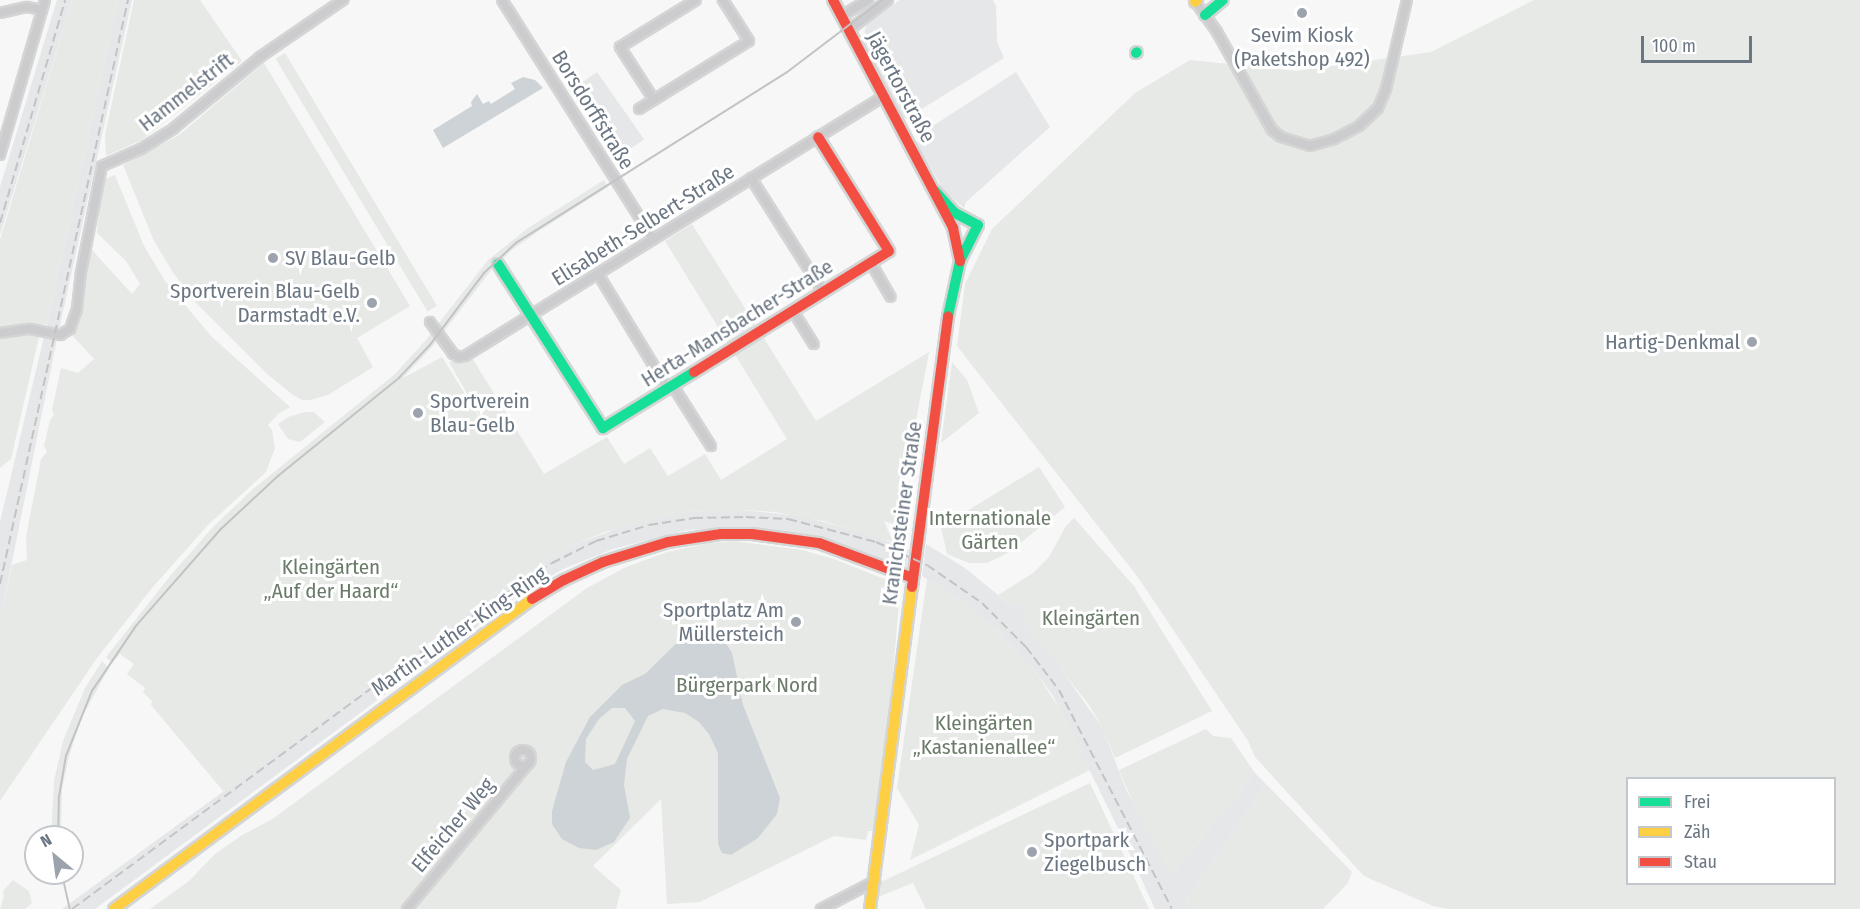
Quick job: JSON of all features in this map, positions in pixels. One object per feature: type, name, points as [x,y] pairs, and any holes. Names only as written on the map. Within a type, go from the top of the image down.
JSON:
[{"type":"main road","name":"Jägertorstraße","points":[[833,0],[935,191],[953,228],[960,261]]},
{"type":"main road","points":[[1205,15],[1223,0]]},
{"type":"main road","name":"Herta-Mansbacher-Straße","points":[[532,316],[603,428],[871,263],[889,251],[818,137]]},
{"type":"main road","name":"Jägertorstraße","points":[[935,191],[955,213],[978,225]]},
{"type":"main road","name":"Kranichsteiner Straße","points":[[869,909],[949,308],[960,261],[978,225]]},
{"type":"main road","name":"Jägertorstraße","points":[[953,228],[970,241]]},
{"type":"main road","points":[[498,264],[532,316]]},
{"type":"main road","name":"Martin-Luther-King-Ring","points":[[114,909],[528,602],[564,580],[603,562],[668,542],[721,534],[752,534],[819,543],[913,578]]},
{"type":"street","points":[[0,155],[45,0]]},
{"type":"street","name":"Borsdorffstraße","points":[[502,0],[653,239]]},
{"type":"street","points":[[654,100],[620,47],[696,0]]},
{"type":"street","points":[[639,109],[749,42],[723,0]]},
{"type":"street","points":[[842,16],[868,0]]},
{"type":"street","points":[[849,30],[888,0]]},
{"type":"street","points":[[1195,1],[1272,130],[1281,137],[1310,146],[1334,139],[1359,126],[1378,108],[1386,89],[1407,0]]},
{"type":"street","name":"Hammelstrift","points":[[0,333],[30,329],[63,334],[70,329],[77,309],[81,272],[102,166],[141,149],[174,128],[260,57],[337,2]]},
{"type":"street","points":[[0,13],[27,7],[42,10]]},
{"type":"street","name":"Elisabeth-Selbert-Straße","points":[[430,322],[453,354],[463,357],[884,96]]},
{"type":"street","points":[[752,178],[823,292]]},
{"type":"street","points":[[871,263],[891,297]]},
{"type":"street","points":[[598,274],[670,387],[711,446]]},
{"type":"street","points":[[793,311],[814,344]]},
{"type":"street","name":"Elfeicher Weg","points":[[407,909],[527,765]]},
{"type":"street","points":[[821,909],[872,883]]},
{"type":"shaded area","points":[[57,0],[72,0],[0,235],[0,187]]},
{"type":"shaded area","points":[[118,0],[132,0],[58,334],[0,621],[0,522],[47,324]]},
{"type":"shaded area","points":[[900,0],[993,0],[996,6],[997,42],[1004,58],[904,120],[862,41],[867,23]]},
{"type":"shaded area","points":[[597,72],[644,139],[619,157],[572,90]]},
{"type":"shaded area","points":[[1016,72],[1050,127],[966,202],[964,208],[944,191],[917,144],[919,135]]},
{"type":"shaded area","points":[[523,77],[535,80],[543,88],[443,148],[433,130],[472,106],[471,102],[477,94],[483,104],[489,101],[491,104],[515,89],[511,83]]},
{"type":"shaded area","points":[[741,510],[801,516],[876,536],[909,550],[907,569],[836,541],[761,528],[688,530],[613,549],[563,569],[525,591],[95,909],[62,909],[510,583],[575,544],[633,523],[686,512]]},
{"type":"shaded area","points":[[926,544],[965,568],[1009,606],[1014,600],[1029,616],[1024,622],[1045,647],[1102,727],[1126,789],[1172,874],[1255,773],[1266,784],[1186,901],[1190,909],[1155,909],[1053,696],[1035,671],[998,631],[959,599],[922,576]]},
{"type":"shaded area","points":[[704,628],[722,637],[732,653],[743,705],[780,798],[777,814],[758,838],[731,855],[722,853],[718,844],[718,753],[709,734],[699,722],[685,713],[663,709],[648,716],[627,759],[624,785],[630,818],[614,842],[596,850],[579,848],[562,839],[552,824],[552,811],[566,762],[590,717],[622,685],[645,674],[689,631]],"holes":[[[612,708],[625,708],[635,721],[615,764],[593,770],[585,762],[586,739],[599,719]]]},
{"type":"green space","points":[[72,0],[118,0],[47,324],[0,331],[0,240]]},
{"type":"green space","points":[[134,0],[200,0],[242,61],[142,140],[106,156],[105,135]]},
{"type":"green space","points":[[1534,0],[1860,0],[1860,909],[1448,909],[1433,906],[1364,876],[1255,757],[1248,741],[1137,576],[957,346],[965,284],[992,229],[1135,93],[1190,60],[1297,71],[1431,52]]},
{"type":"green space","points":[[285,53],[437,306],[428,312],[276,59]]},
{"type":"green space","name":"SV Blau-Gelb","points":[[264,63],[410,306],[357,338],[373,367],[328,395],[310,400],[302,400],[293,395],[266,373],[196,303],[174,274],[154,241],[123,165],[179,135]]},
{"type":"green space","name":"Kleingärten „Auf der Haard“","points":[[115,175],[144,246],[165,281],[211,336],[290,407],[278,414],[268,425],[272,430],[275,448],[266,472],[208,525],[152,588],[97,658],[0,801],[0,621],[12,565],[27,560],[26,537],[41,459],[47,452],[44,446],[50,420],[54,415],[52,410],[61,368],[78,373],[94,359],[71,334],[81,306],[84,273],[92,250],[132,294],[140,284],[126,261],[97,233],[102,180]]},
{"type":"green space","points":[[604,180],[608,187],[512,250],[493,268],[432,347],[403,378],[442,357],[494,441],[449,362],[472,358],[544,474],[607,437],[624,464],[650,448],[668,476],[705,454],[721,480],[787,439],[665,241],[692,224],[816,421],[929,352],[896,525],[884,521],[893,542],[823,521],[775,512],[741,510],[686,512],[605,532],[575,544],[510,583],[224,792],[151,705],[152,701],[143,692],[145,688],[127,674],[134,664],[120,654],[112,663],[106,657],[170,576],[213,527],[253,489],[395,374],[425,341],[488,260],[528,228]]},
{"type":"green space","points":[[20,332],[39,337],[11,459],[0,468],[0,338]]},
{"type":"green space","points":[[952,362],[967,380],[979,413],[941,443]]},
{"type":"green space","points":[[314,412],[325,422],[300,442],[288,439],[278,424],[288,417]]},
{"type":"green space","name":"Internationale Gärten","points":[[1039,467],[1065,507],[1008,553],[987,563],[969,563],[947,554],[941,527]]},
{"type":"green space","name":"Kleingärten","points":[[1074,518],[1134,586],[1212,711],[1115,758],[1102,727],[1089,705],[1023,622],[1029,616],[1014,601],[1009,606],[998,595],[1033,573],[1049,557],[1066,526]]},
{"type":"green space","name":"Bürgerpark Nord","points":[[734,541],[802,550],[834,559],[897,584],[900,592],[888,727],[874,831],[868,831],[866,840],[834,836],[700,902],[667,904],[661,799],[593,866],[621,890],[616,909],[150,909],[189,881],[215,854],[242,835],[271,820],[587,588],[626,567],[667,552],[710,543]]},
{"type":"green space","name":"Kleingärten „Kastanienallee“","points":[[927,579],[959,599],[998,631],[1035,671],[1066,719],[1090,770],[910,860],[919,825],[897,788]]},
{"type":"green space","points":[[102,661],[109,668],[82,717],[69,756],[62,789],[61,825],[52,825],[54,781],[63,741],[85,688]]},
{"type":"green space","points":[[1206,729],[1213,736],[1231,738],[1255,773],[1172,874],[1137,811],[1119,770]]},
{"type":"green space","name":"Sportpark Ziegelbusch","points":[[1090,783],[1149,909],[926,909],[913,883],[878,897],[881,882]]},
{"type":"green space","points":[[1266,784],[1352,872],[1348,883],[1323,909],[1190,909],[1186,901]]},
{"type":"green space","points":[[13,880],[29,891],[32,903],[25,909],[0,909],[4,896],[3,891]]},
{"type":"tram line","points":[[58,825],[59,797],[66,756],[92,691],[136,626],[221,529],[278,476],[399,378],[430,345],[484,273],[516,243],[786,73],[882,0]]},
{"type":"tram line","points":[[65,885],[70,909]]},
{"type":"railway","points":[[0,223],[65,0]]},
{"type":"railway","points":[[0,584],[128,0]]},
{"type":"railway","points":[[72,909],[438,639],[552,563],[596,541],[649,525],[694,518],[746,517],[788,519],[876,542],[927,565],[982,603],[1026,647],[1059,690],[1172,909]]},
{"type":"traffic: fast","points":[[1205,15],[1223,0]]},
{"type":"traffic: fast","points":[[935,191],[955,213],[978,225],[960,261],[948,316]]},
{"type":"traffic: fast","points":[[498,264],[603,428],[694,372]]},
{"type":"traffic: slow","points":[[870,909],[912,587]]},
{"type":"traffic: slow","points":[[114,909],[532,599]]},
{"type":"traffic: jam","points":[[833,0],[953,228],[960,261]]},
{"type":"traffic: jam","points":[[694,372],[889,251],[818,137]]},
{"type":"traffic: jam","points":[[912,587],[948,316]]},
{"type":"traffic: jam","points":[[532,599],[564,580],[603,562],[668,542],[721,534],[752,534],[819,543],[913,578]]},
{"type":"place","name":"Sevim Kiosk (Paketshop 492)","points":[[1302,13]]},
{"type":"place","name":"SV Blau-Gelb","points":[[273,258]]},
{"type":"place","name":"Sportverein Blau-Gelb Darmstadt e.V.","points":[[372,303]]},
{"type":"place","name":"Hartig-Denkmal","points":[[1752,342]]},
{"type":"place","name":"Sportverein Blau-Gelb","points":[[418,413]]},
{"type":"place","name":"Sportplatz Am Müllersteich","points":[[796,622]]},
{"type":"place","name":"Sportpark Ziegelbusch","points":[[1032,852]]}]
